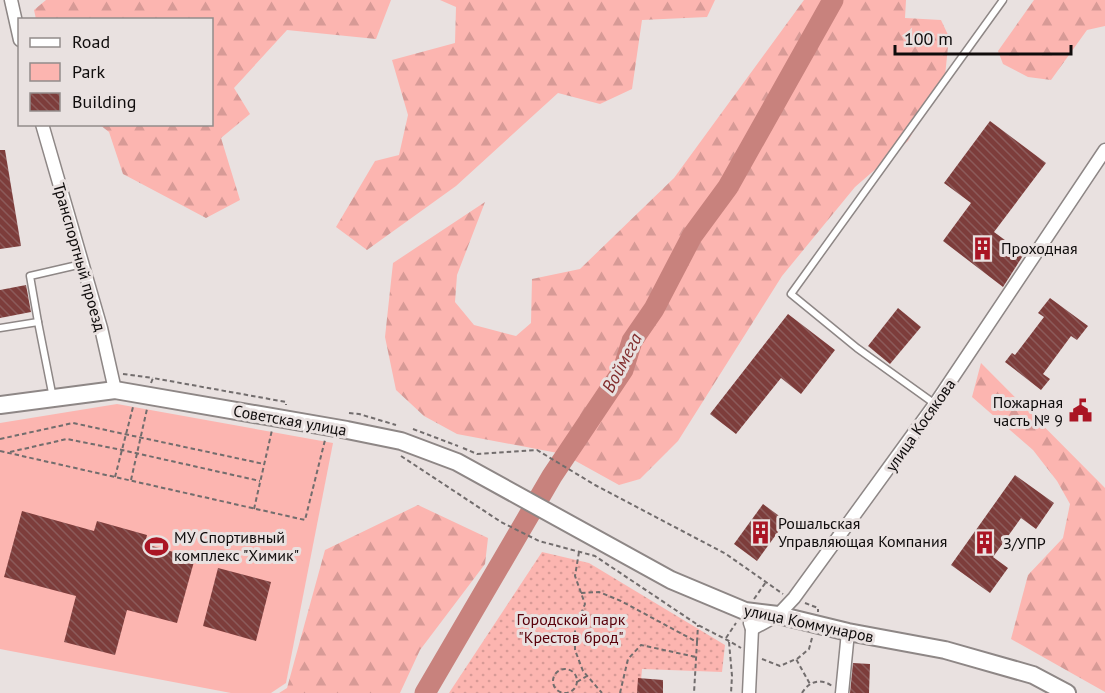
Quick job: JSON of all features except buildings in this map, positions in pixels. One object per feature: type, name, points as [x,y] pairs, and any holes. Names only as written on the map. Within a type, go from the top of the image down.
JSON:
[{"type":"street","points":[[11,0],[18,31]]},
{"type":"street","name":"Транспортный проезд","points":[[43,126],[101,328],[115,390]]},
{"type":"street","name":"улица Косякова","points":[[752,629],[778,615],[794,598],[936,404],[1105,150]]},
{"type":"street","name":"Советская улица","points":[[0,405],[115,390],[401,441],[457,462],[564,521]]},
{"type":"street","name":"улица Коммунаров","points":[[564,521],[671,580],[745,611],[778,615],[848,632],[945,650],[1033,675],[1067,693]]},
{"type":"street","points":[[745,611],[752,629],[749,693]]},
{"type":"street","points":[[839,692],[848,632]]},
{"type":"lane","points":[[936,404],[857,348],[791,294],[1003,0]]},
{"type":"lane","points":[[53,398],[30,276],[82,264]]},
{"type":"lane","points":[[0,328],[38,321]]},
{"type":"path","points":[[110,372],[153,378]]},
{"type":"path","points":[[115,477],[134,404]]},
{"type":"path","points":[[130,481],[148,407],[145,406]]},
{"type":"path","points":[[349,413],[402,426]]},
{"type":"path","points":[[0,439],[73,423],[264,464]]},
{"type":"path","points":[[412,429],[477,454],[537,450],[595,485],[726,554],[783,594],[794,598]]},
{"type":"path","points":[[254,509],[272,430],[280,432]]},
{"type":"path","points":[[7,453],[67,439],[260,481]]},
{"type":"path","points":[[0,451],[305,520],[325,440]]},
{"type":"path","points":[[396,453],[501,522],[539,541],[595,556],[698,625],[729,640],[750,655],[780,666],[795,659],[810,684]]},
{"type":"path","points":[[579,552],[575,576],[585,604],[575,629],[575,650],[583,671],[602,693]]},
{"type":"path","points":[[581,593],[599,592],[621,601],[697,642]]},
{"type":"path","points":[[694,693],[698,625]]},
{"type":"path","points":[[729,640],[731,693]]},
{"type":"path","points":[[620,693],[628,659],[641,645],[696,657]]},
{"type":"path","points":[[576,683],[575,675],[568,669],[559,671],[553,679],[555,688],[564,693],[572,690],[576,683],[588,676]]},
{"type":"path","points":[[802,693],[816,681],[828,683],[839,692]]},
{"type":"green space","points":[[46,0],[391,0],[376,39],[287,30],[234,88],[250,114],[221,138],[240,200],[206,218],[123,174],[109,132],[101,126],[213,126],[213,18],[36,18],[34,10]]},
{"type":"green space","points":[[440,0],[715,0],[707,17],[642,20],[632,89],[600,104],[558,93],[456,186],[367,250],[336,227],[375,161],[399,155],[408,115],[392,60],[455,43],[456,7]]},
{"type":"green space","points":[[804,0],[906,0],[905,18],[941,20],[949,37],[945,76],[908,141],[855,187],[782,276],[678,441],[640,479],[619,485],[563,454],[457,434],[424,416],[396,390],[385,337],[393,263],[485,202],[457,275],[455,302],[474,325],[516,336],[531,323],[532,279],[580,269],[674,178]]},
{"type":"green space","points":[[1034,0],[1105,0],[1105,26],[1087,30],[1051,80],[1028,77],[1003,64],[998,51]]},
{"type":"green space","points":[[981,363],[1105,488],[1105,692],[1011,639],[1028,575],[1063,538],[1070,504],[1057,481],[1033,450],[972,397]]},
{"type":"green space","name":"МУ Спортивный комплекс \"Химик\"","points":[[117,404],[333,443],[286,683],[271,693],[231,693],[0,649],[0,423]]},
{"type":"green space","points":[[418,505],[488,538],[485,564],[420,650],[400,693],[279,693],[287,688],[325,550]]},
{"type":"green space","name":"Городской парк \"Крестов брод\"","points":[[542,552],[589,563],[725,645],[722,672],[642,669],[640,693],[449,693]]},
{"type":"waterway","name":"Воймега","points":[[425,693],[552,476],[623,370],[632,341],[654,309],[692,236],[728,187],[833,0]]},
{"type":"place","name":"Проходная","points":[[983,248]]},
{"type":"place","name":"Пожарная часть № 9","points":[[1081,411]]},
{"type":"place","name":"Рошальская Управляющая Компания","points":[[760,532]]},
{"type":"place","name":"З/УПР","points":[[985,543]]},
{"type":"place","name":"МУ Спортивный комплекс \"Химик\"","points":[[156,546]]}]
